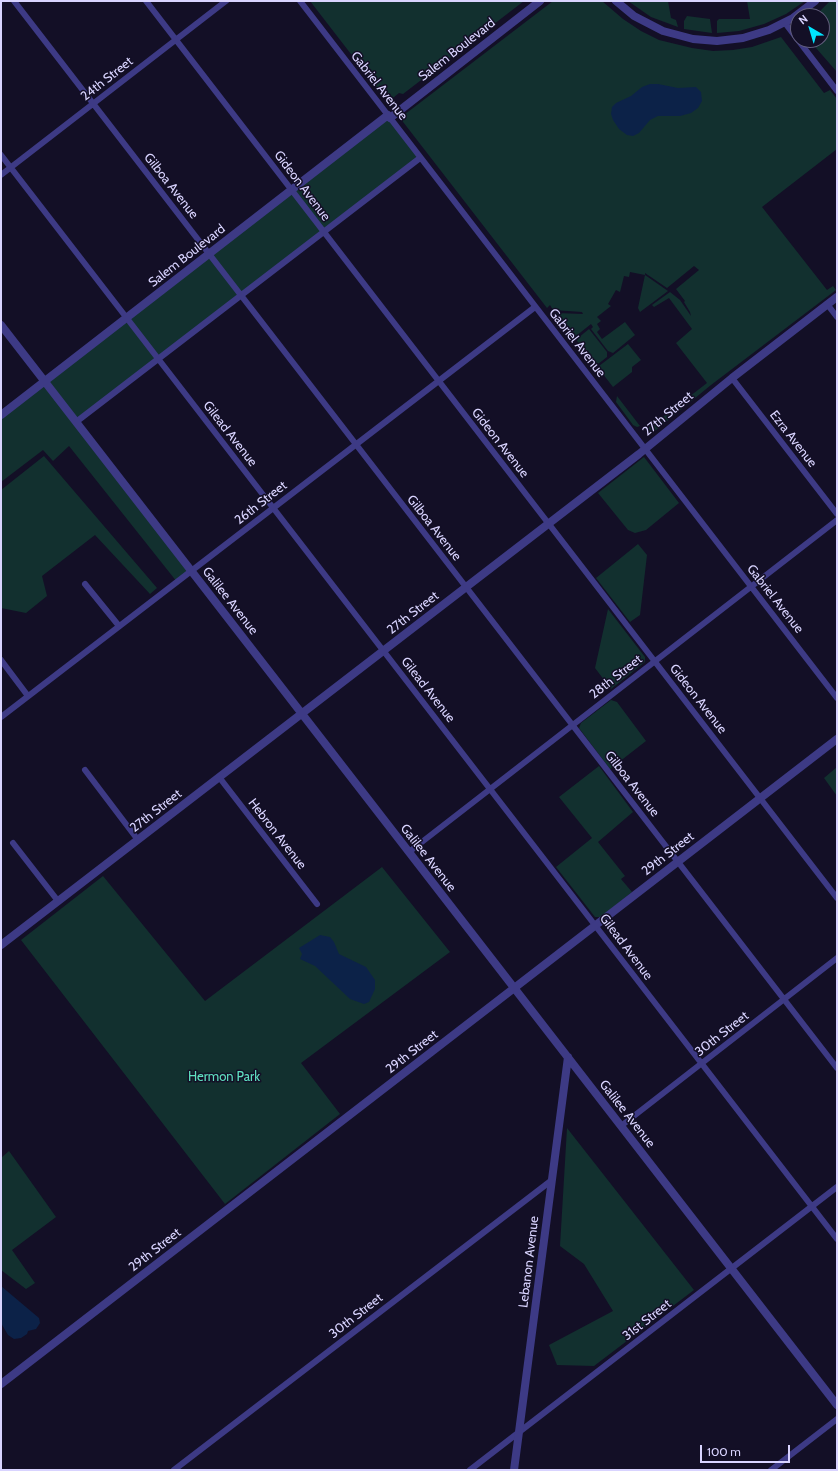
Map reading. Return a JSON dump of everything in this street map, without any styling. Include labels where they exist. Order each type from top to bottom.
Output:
[{"type":"street","name":"Gilboa Avenue","points":[[14,1],[837,1068]]},
{"type":"street","name":"Gideon Avenue","points":[[146,1],[837,898]]},
{"type":"street","name":"24th Street","points":[[1,175],[226,1]]},
{"type":"street","name":"Gabriel Avenue","points":[[300,1],[837,698]]},
{"type":"street","name":"Salem Boulevard","points":[[1,415],[291,190],[540,1]]},
{"type":"street","points":[[616,1],[648,24],[670,34],[694,39],[717,41],[743,38],[769,30],[785,23],[816,1]]},
{"type":"street","points":[[785,23],[790,30]]},
{"type":"street","points":[[804,48],[837,92]]},
{"type":"street","name":"Gilead Avenue","points":[[1,155],[837,1239]]},
{"type":"street","points":[[76,422],[420,158]]},
{"type":"street","name":"27th Street","points":[[1,945],[549,524],[645,449],[732,378],[837,297]]},
{"type":"street","points":[[827,304],[837,317]]},
{"type":"street","name":"26th Street","points":[[1,717],[535,306]]},
{"type":"street","name":"Galilee Avenue","points":[[1,325],[837,1405]]},
{"type":"street","name":"Ezra Avenue","points":[[732,378],[837,514]]},
{"type":"street","name":"28th Street","points":[[408,852],[837,520]]},
{"type":"street","points":[[85,584],[119,626]]},
{"type":"street","points":[[1,660],[28,696]]},
{"type":"street","name":"29th Street","points":[[1,1384],[837,739]]},
{"type":"street","points":[[85,770],[138,840]]},
{"type":"street","name":"Hebron Avenue","points":[[219,777],[317,904]]},
{"type":"street","points":[[13,843],[58,901]]},
{"type":"street","name":"30th Street","points":[[621,1126],[837,958]]},
{"type":"street","name":"Lebanon Avenue","points":[[514,1470],[568,1057]]},
{"type":"street","name":"30th Street","points":[[174,1470],[552,1180]]},
{"type":"street","name":"31st Street","points":[[470,1470],[837,1187]]},
{"type":"street","points":[[771,1470],[837,1419]]},
{"type":"green space","points":[[310,1],[524,1],[403,94],[399,93],[388,102]]},
{"type":"green space","points":[[553,1],[602,1],[623,19],[641,31],[659,40],[692,48],[713,51],[733,50],[752,47],[781,37],[824,93],[830,90],[837,99],[837,149],[762,207],[827,290],[833,286],[836,290],[711,385],[650,435],[646,430],[707,383],[676,343],[692,329],[669,298],[654,307],[652,305],[670,292],[680,300],[691,316],[684,302],[685,301],[676,289],[699,270],[694,266],[667,288],[645,273],[645,275],[630,272],[629,277],[624,276],[620,292],[616,290],[608,304],[611,306],[597,317],[601,321],[597,324],[600,329],[597,332],[602,339],[625,322],[635,335],[613,353],[608,351],[591,329],[593,327],[591,324],[576,336],[573,336],[556,313],[583,314],[582,312],[553,310],[550,305],[547,308],[400,118]]},
{"type":"green space","points":[[628,1],[668,1],[671,18],[676,20],[678,27],[651,17]]},
{"type":"green space","points":[[747,1],[805,1],[795,8],[790,8],[790,11],[786,14],[764,24],[739,31],[717,33],[717,21],[719,19],[750,19]]},
{"type":"green space","points":[[830,1],[837,1],[837,72],[816,48],[830,48],[830,8],[823,8]]},
{"type":"green space","points":[[687,16],[710,19],[712,33],[684,29],[684,21]]},
{"type":"green space","points":[[388,115],[420,158],[76,422],[191,571],[177,582],[69,446],[53,461],[43,450],[1,482],[1,415]]},
{"type":"green space","points":[[645,275],[668,291],[640,312],[638,308]]},
{"type":"green space","points":[[589,329],[607,352],[607,357],[598,364],[595,364],[577,341],[578,338]]},
{"type":"green space","points":[[628,344],[641,360],[632,367],[632,372],[613,387],[599,369],[599,366]]},
{"type":"green space","points":[[617,396],[640,426],[637,427],[633,425],[616,402]]},
{"type":"green space","points":[[44,456],[157,588],[150,594],[95,535],[42,576],[47,596],[26,613],[1,608],[1,490]]},
{"type":"green space","points":[[644,457],[679,503],[646,530],[635,533],[628,530],[598,493]]},
{"type":"green space","points":[[638,544],[647,555],[640,615],[630,622],[596,578]]},
{"type":"green space","points":[[608,609],[645,657],[645,662],[611,689],[595,668]]},
{"type":"green space","points":[[611,700],[617,702],[646,741],[610,769],[579,728],[581,723]]},
{"type":"green space","points":[[599,766],[633,812],[598,842],[625,876],[621,879],[632,892],[601,917],[595,917],[556,867],[592,838],[559,797]]},
{"type":"green space","points":[[837,767],[837,796],[824,778]]},
{"type":"green space","name":"Hermon Park","points":[[382,867],[450,952],[301,1063],[340,1114],[225,1204],[21,940],[103,876],[205,1001]]},
{"type":"green space","points":[[567,1128],[694,1290],[594,1366],[557,1365],[549,1345],[613,1311],[584,1264],[560,1246]]},
{"type":"green space","points":[[9,1151],[56,1217],[12,1250],[35,1283],[26,1289],[1,1270],[1,1158]]},
{"type":"water","points":[[650,84],[678,88],[696,87],[701,92],[702,101],[698,108],[691,113],[680,116],[658,116],[650,120],[639,133],[633,136],[627,135],[619,129],[613,120],[611,114],[612,107],[616,103],[631,96],[642,87]]},
{"type":"water","points":[[320,935],[330,937],[339,954],[366,967],[375,980],[375,989],[369,1002],[364,1004],[350,999],[315,966],[300,959],[302,954],[299,948]]},
{"type":"water","points":[[1,1286],[39,1318],[40,1323],[36,1329],[28,1331],[27,1334],[21,1338],[14,1339],[8,1335],[1,1323]]}]
